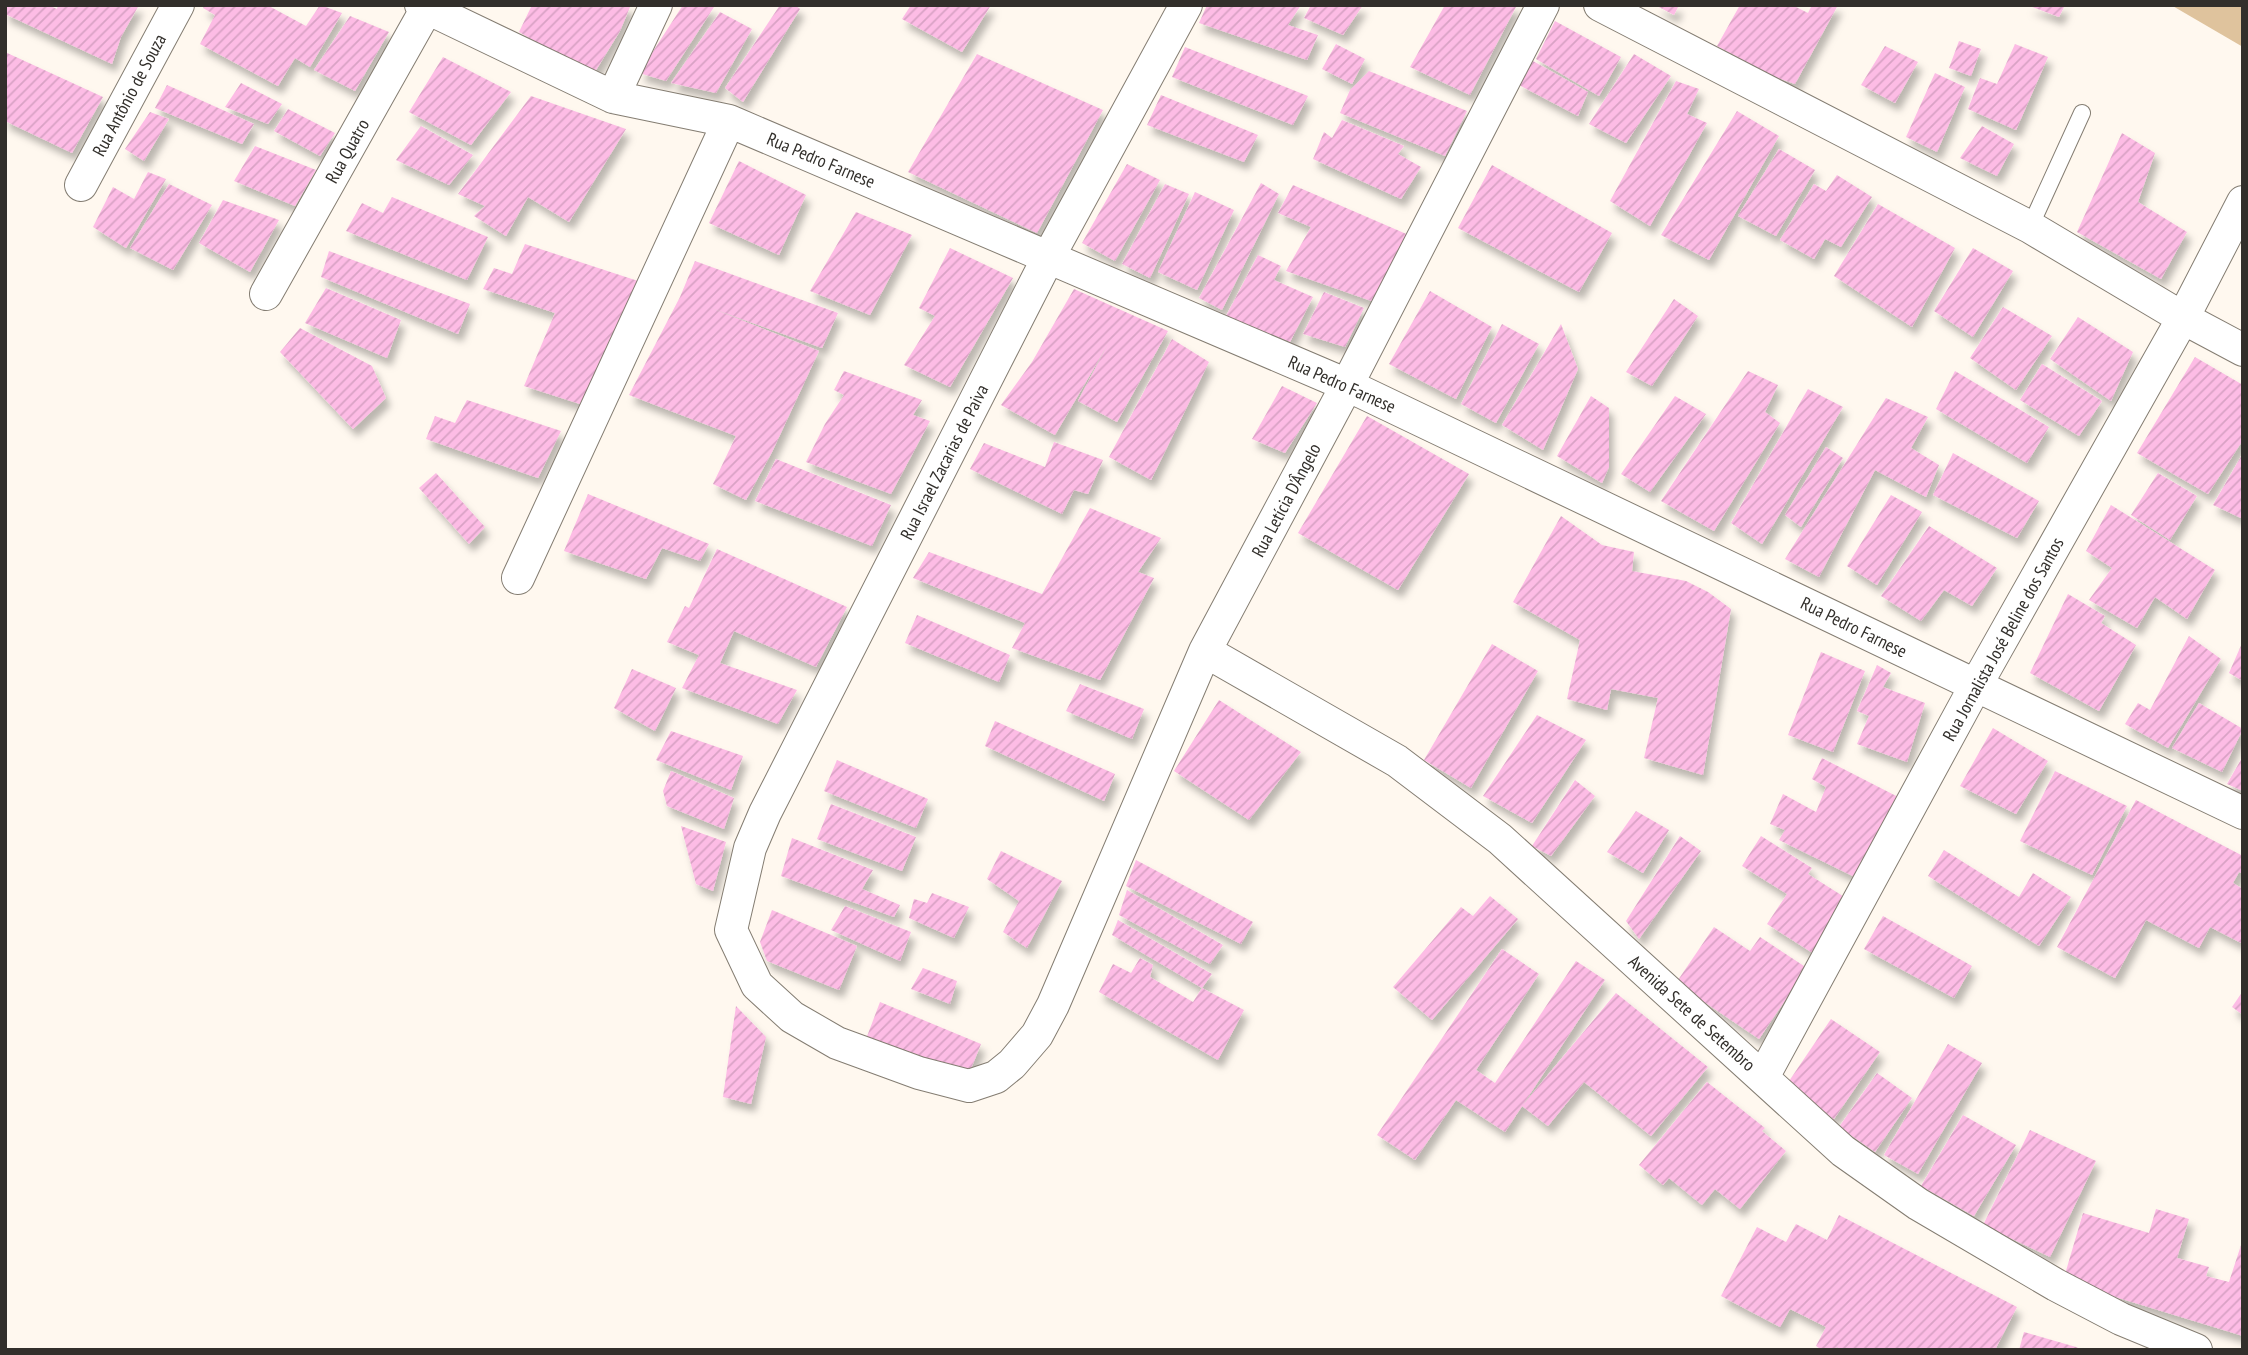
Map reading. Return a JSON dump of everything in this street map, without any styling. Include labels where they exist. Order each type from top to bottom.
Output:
[{"type":"street","name":"Rua Antônio de Souza","points":[[81,185],[178,5]]},
{"type":"street","points":[[612,97],[656,5]]},
{"type":"street","name":"Rua Israel Zacarias de Paiva","points":[[731,930],[750,848],[765,813],[1048,258],[1186,5]]},
{"type":"street","name":"Rua Letícia D'Ângelo","points":[[731,930],[757,985],[792,1017],[837,1043],[919,1073],[969,1086],[996,1077],[1012,1064],[1037,1035],[1053,1005],[1205,651],[1347,385],[1543,5]]},
{"type":"street","points":[[1600,5],[2030,227],[2183,318],[2243,350]]},
{"type":"street","name":"Rua Pedro Farnese","points":[[424,7],[612,97],[729,121],[1347,385],[2243,813]]},
{"type":"street","name":"Rua Quatro","points":[[266,294],[424,7]]},
{"type":"street","points":[[518,579],[729,121]]},
{"type":"street","name":"Rua Jornalista José Beline dos Santos","points":[[1763,1077],[1976,685],[2183,318],[2243,202]]},
{"type":"street","name":"Avenida Sete de Setembro","points":[[1205,651],[1397,761],[1500,839],[1843,1151],[1918,1204],[2056,1285],[2122,1319],[2196,1350]]},
{"type":"lane","points":[[2030,227],[2082,113]]},
{"type":"shaded area","points":[[2171,5],[2243,5],[2243,47]]},
{"type":"building","points":[[5,5],[48,5],[57,9],[58,5],[139,5],[121,37],[112,64],[5,14]]},
{"type":"building","points":[[205,5],[267,5],[306,26],[320,5],[342,13],[310,67],[295,58],[278,86],[200,44],[215,15],[203,8]]},
{"type":"building","points":[[532,5],[630,7],[620,31],[593,75],[519,32]]},
{"type":"building","points":[[683,5],[714,7],[666,81],[639,73]]},
{"type":"building","points":[[780,5],[795,5],[800,9],[743,102],[725,88]]},
{"type":"building","points":[[911,5],[991,5],[962,52],[902,19]]},
{"type":"building","points":[[1207,5],[1301,5],[1288,25],[1318,35],[1307,60],[1199,23]]},
{"type":"building","points":[[1311,5],[1363,5],[1343,35],[1304,18]]},
{"type":"building","points":[[1445,5],[1517,5],[1470,95],[1410,67]]},
{"type":"building","points":[[1655,5],[1679,5],[1674,15]]},
{"type":"building","points":[[1740,5],[1792,5],[1808,13],[1812,5],[1838,5],[1795,84],[1775,77],[1717,46]]},
{"type":"building","points":[[2027,5],[2065,5],[2059,17]]},
{"type":"building","points":[[720,12],[752,29],[716,93],[671,83]]},
{"type":"building","points":[[350,16],[389,32],[355,91],[314,70]]},
{"type":"building","points":[[1555,21],[1621,57],[1599,96],[1536,59]]},
{"type":"building","points":[[1959,41],[1981,49],[1971,76],[1949,68]]},
{"type":"building","points":[[1336,44],[1365,59],[1352,84],[1322,69]]},
{"type":"building","points":[[2015,44],[2048,57],[2016,130],[1968,109],[1980,78],[1997,84]]},
{"type":"building","points":[[1885,46],[1918,62],[1895,103],[1861,85]]},
{"type":"building","points":[[1185,47],[1308,96],[1293,125],[1172,77]]},
{"type":"building","points":[[5,52],[103,97],[72,153],[5,121]]},
{"type":"building","points":[[977,54],[1103,110],[1037,233],[908,172]]},
{"type":"building","points":[[1634,54],[1671,76],[1626,143],[1589,124]]},
{"type":"building","points":[[443,57],[511,92],[471,145],[409,112]]},
{"type":"building","points":[[1533,61],[1588,92],[1578,116],[1519,85]]},
{"type":"building","points":[[1369,71],[1467,111],[1445,156],[1340,113],[1350,90]]},
{"type":"building","points":[[1935,73],[1965,87],[1937,152],[1906,137]]},
{"type":"building","points":[[1676,81],[1699,89],[1687,114],[1707,123],[1650,226],[1610,201]]},
{"type":"building","points":[[241,83],[282,104],[268,124],[225,107]]},
{"type":"building","points":[[167,85],[254,124],[242,144],[155,108]]},
{"type":"building","points":[[1161,95],[1258,135],[1244,162],[1147,125]]},
{"type":"building","points":[[531,96],[626,129],[569,222],[528,197],[506,236],[474,216],[485,206],[458,194]]},
{"type":"building","points":[[288,109],[335,133],[320,156],[274,131]]},
{"type":"building","points":[[1737,111],[1779,136],[1709,260],[1661,235]]},
{"type":"building","points":[[150,112],[169,119],[144,161],[125,149]]},
{"type":"building","points":[[1342,120],[1404,146],[1398,154],[1421,167],[1401,199],[1313,159],[1324,132],[1332,138]]},
{"type":"building","points":[[421,126],[473,155],[449,185],[396,160]]},
{"type":"building","points":[[1982,126],[2014,144],[1997,176],[1960,158]]},
{"type":"building","points":[[2122,133],[2155,153],[2138,202],[2187,232],[2161,279],[2077,232]]},
{"type":"building","points":[[255,146],[316,170],[295,206],[234,181]]},
{"type":"building","points":[[1779,149],[1815,170],[1776,236],[1738,216]]},
{"type":"building","points":[[739,161],[806,195],[779,255],[709,223]]},
{"type":"building","points":[[1127,164],[1160,180],[1115,261],[1082,243]]},
{"type":"building","points":[[1492,165],[1612,233],[1579,292],[1458,228]]},
{"type":"building","points":[[148,172],[166,179],[126,248],[93,227],[113,187],[134,199]]},
{"type":"building","points":[[1837,175],[1872,197],[1841,247],[1825,239],[1814,259],[1780,240],[1814,184],[1826,191]]},
{"type":"building","points":[[1261,183],[1279,194],[1222,310],[1199,298]]},
{"type":"building","points":[[169,184],[212,205],[173,270],[130,248]]},
{"type":"building","points":[[1165,184],[1189,194],[1150,278],[1122,264]]},
{"type":"building","points":[[1293,185],[1411,236],[1377,303],[1286,271],[1311,227],[1278,213]]},
{"type":"building","points":[[1195,192],[1234,210],[1197,290],[1158,272]]},
{"type":"building","points":[[392,197],[488,237],[467,280],[346,231],[362,203],[383,213]]},
{"type":"building","points":[[223,200],[279,220],[250,272],[199,243]]},
{"type":"building","points":[[1878,204],[1955,248],[1912,327],[1834,276]]},
{"type":"building","points":[[856,212],[912,235],[870,315],[810,291]]},
{"type":"building","points":[[525,244],[638,281],[583,405],[524,386],[555,313],[483,289],[494,268],[512,274]]},
{"type":"building","points":[[950,248],[1013,278],[950,387],[904,365],[935,316],[919,308]]},
{"type":"building","points":[[1973,248],[2013,271],[1973,337],[1934,311]]},
{"type":"building","points":[[329,251],[470,304],[458,334],[321,277]]},
{"type":"building","points":[[1258,255],[1281,266],[1274,280],[1313,297],[1290,342],[1226,316]]},
{"type":"building","points":[[695,261],[838,313],[822,348],[711,308],[819,351],[772,452],[746,500],[713,484],[736,436],[629,395],[680,297]]},
{"type":"building","points":[[326,288],[401,320],[387,358],[305,323]]},
{"type":"building","points":[[1074,289],[1168,331],[1117,422],[1078,401],[1108,344],[1055,435],[1001,405],[1032,362]]},
{"type":"building","points":[[1430,291],[1492,327],[1456,399],[1389,364]]},
{"type":"building","points":[[1324,292],[1364,308],[1345,347],[1303,334]]},
{"type":"building","points":[[1674,299],[1698,316],[1652,386],[1626,372]]},
{"type":"building","points":[[2003,307],[2052,336],[2016,390],[1970,358]]},
{"type":"building","points":[[2078,317],[2133,352],[2111,401],[2050,359]]},
{"type":"building","points":[[1502,324],[1539,344],[1496,423],[1461,404]]},
{"type":"building","points":[[1561,324],[1578,369],[1543,450],[1502,425]]},
{"type":"building","points":[[300,328],[372,366],[386,398],[353,429],[280,352]]},
{"type":"building","points":[[1172,339],[1209,362],[1151,480],[1109,457]]},
{"type":"building","points":[[2195,357],[2243,385],[2243,440],[2208,494],[2137,453]]},
{"type":"building","points":[[2042,364],[2102,401],[2079,436],[2020,400]]},
{"type":"building","points":[[844,371],[922,400],[913,415],[930,421],[891,494],[806,462],[825,424],[844,395],[834,390]]},
{"type":"building","points":[[1748,371],[1778,385],[1765,412],[1780,423],[1714,531],[1661,501]]},
{"type":"building","points":[[1955,371],[2049,427],[2027,463],[1936,409]]},
{"type":"building","points":[[1282,386],[1317,403],[1285,453],[1252,439]]},
{"type":"building","points":[[1808,389],[1843,407],[1762,544],[1731,523]]},
{"type":"building","points":[[1591,396],[1609,408],[1609,467],[1602,483],[1557,456]]},
{"type":"building","points":[[1675,396],[1706,414],[1650,492],[1621,474]]},
{"type":"building","points":[[1886,398],[1928,417],[1911,448],[1939,465],[1926,497],[1875,470],[1819,577],[1785,559]]},
{"type":"building","points":[[467,400],[561,431],[538,478],[426,439],[435,416],[455,423]]},
{"type":"building","points":[[1367,416],[1469,474],[1398,590],[1298,533]]},
{"type":"building","points":[[1054,442],[1103,460],[1088,494],[1074,490],[1062,514],[970,469],[984,443],[1045,467]]},
{"type":"building","points":[[1826,447],[1843,458],[1801,527],[1785,515]]},
{"type":"building","points":[[1953,453],[2039,501],[2017,538],[1933,495]]},
{"type":"building","points":[[2243,453],[2243,519],[2213,505]]},
{"type":"building","points":[[776,459],[891,505],[872,546],[755,501]]},
{"type":"building","points":[[436,473],[485,527],[469,544],[419,488]]},
{"type":"building","points":[[2158,473],[2197,496],[2170,540],[2131,515]]},
{"type":"building","points":[[588,494],[709,544],[700,561],[662,548],[646,579],[564,551]]},
{"type":"building","points":[[1891,495],[1922,512],[1877,585],[1847,566]]},
{"type":"building","points":[[2111,505],[2215,570],[2187,619],[2155,597],[2137,628],[2089,600],[2112,568],[2086,551]]},
{"type":"building","points":[[1090,508],[1161,538],[1138,572],[1154,578],[1100,680],[1012,648],[1025,623],[913,578],[929,552],[1042,594]]},
{"type":"building","points":[[1561,516],[1602,545],[1634,552],[1632,571],[1686,581],[1708,592],[1731,609],[1703,775],[1644,758],[1658,698],[1611,689],[1607,710],[1567,699],[1580,640],[1513,602]]},
{"type":"building","points":[[1929,526],[1997,568],[1972,606],[1944,590],[1921,621],[1881,596]]},
{"type":"building","points":[[717,549],[847,607],[816,667],[734,631],[720,663],[797,690],[778,724],[682,688],[699,655],[667,642],[685,606],[689,608]]},
{"type":"building","points":[[2068,594],[2105,616],[2101,623],[2136,645],[2099,711],[2030,673]]},
{"type":"building","points":[[917,615],[1010,655],[999,682],[905,643]]},
{"type":"building","points":[[2189,636],[2221,659],[2168,748],[2125,724],[2138,703],[2150,710]]},
{"type":"building","points":[[2243,641],[2243,681],[2229,673]]},
{"type":"building","points":[[1492,644],[1538,671],[1471,788],[1424,760]]},
{"type":"building","points":[[1821,652],[1865,671],[1833,752],[1788,735]]},
{"type":"building","points":[[1877,665],[1891,673],[1883,687],[1925,703],[1907,762],[1857,744],[1869,716],[1857,711]]},
{"type":"building","points":[[632,669],[676,688],[655,731],[614,708]]},
{"type":"building","points":[[1080,684],[1144,709],[1132,739],[1066,711]]},
{"type":"building","points":[[1219,700],[1301,752],[1249,820],[1174,771]]},
{"type":"building","points":[[2199,703],[2243,729],[2222,772],[2172,748]]},
{"type":"building","points":[[1537,715],[1586,740],[1532,823],[1483,796]]},
{"type":"building","points":[[995,721],[1115,774],[1104,801],[985,746]]},
{"type":"building","points":[[1993,728],[2048,761],[2016,814],[1960,786]]},
{"type":"building","points":[[671,731],[743,756],[731,790],[656,760]]},
{"type":"building","points":[[2243,756],[2243,791],[2227,784]]},
{"type":"building","points":[[1822,758],[1904,800],[1867,883],[1779,840],[1785,830],[1770,824],[1783,794],[1816,812],[1826,787],[1812,779]]},
{"type":"building","points":[[837,760],[928,799],[916,828],[824,791]]},
{"type":"building","points":[[671,771],[734,798],[724,829],[667,806],[663,791]]},
{"type":"building","points":[[2055,771],[2127,806],[2092,875],[2020,841]]},
{"type":"building","points":[[1575,780],[1595,796],[1551,856],[1532,846]]},
{"type":"building","points":[[2136,800],[2243,856],[2243,874],[2239,872],[2233,883],[2243,889],[2243,944],[2210,927],[2199,948],[2146,920],[2115,978],[2057,947]]},
{"type":"building","points":[[831,804],[916,837],[902,871],[817,839]]},
{"type":"building","points":[[1636,811],[1669,830],[1643,873],[1607,852]]},
{"type":"building","points":[[681,826],[726,842],[713,891],[696,884]]},
{"type":"building","points":[[1680,836],[1701,851],[1639,939],[1626,921]]},
{"type":"building","points":[[1761,836],[1812,868],[1808,874],[1857,905],[1822,959],[1767,924],[1787,894],[1742,866]]},
{"type":"building","points":[[792,838],[873,870],[862,889],[900,905],[894,917],[781,876]]},
{"type":"building","points":[[1944,850],[2019,897],[2033,873],[2071,897],[2039,946],[1928,876]]},
{"type":"building","points":[[1001,851],[1062,881],[1027,948],[1003,932],[1019,901],[987,879]]},
{"type":"building","points":[[1136,860],[1253,922],[1241,944],[1126,886]]},
{"type":"building","points":[[1127,890],[1223,945],[1210,964],[1119,915]]},
{"type":"building","points":[[932,893],[969,907],[954,938],[909,918],[914,899],[927,903]]},
{"type":"building","points":[[1490,896],[1518,919],[1432,1020],[1393,987],[1461,907],[1473,916]]},
{"type":"building","points":[[845,906],[911,932],[900,961],[831,930]]},
{"type":"building","points":[[772,910],[857,946],[839,990],[767,961],[760,942]]},
{"type":"building","points":[[1883,916],[1972,966],[1954,998],[1864,949]]},
{"type":"building","points":[[1118,920],[1212,974],[1202,988],[1112,935]]},
{"type":"building","points":[[1714,927],[1750,951],[1760,937],[1807,968],[1759,1039],[1676,983]]},
{"type":"building","points":[[1502,949],[1539,974],[1476,1070],[1495,1083],[1576,961],[1605,980],[1505,1132],[1456,1100],[1415,1160],[1377,1135]]},
{"type":"building","points":[[1140,958],[1153,965],[1150,977],[1193,1002],[1202,988],[1244,1010],[1218,1060],[1099,992],[1113,964],[1131,973]]},
{"type":"building","points":[[923,968],[957,981],[950,1004],[911,989]]},
{"type":"building","points":[[2243,991],[2243,1015],[2232,1007]]},
{"type":"building","points":[[1616,993],[1708,1067],[1651,1136],[1584,1082],[1548,1126],[1522,1106]]},
{"type":"building","points":[[880,1002],[981,1044],[968,1076],[866,1039]]},
{"type":"building","points":[[736,1006],[766,1037],[751,1104],[723,1097]]},
{"type":"building","points":[[1831,1019],[1880,1052],[1834,1119],[1785,1087]]},
{"type":"building","points":[[1948,1044],[1982,1063],[1918,1174],[1884,1155]]},
{"type":"building","points":[[1877,1073],[1912,1098],[1875,1152],[1839,1127]]},
{"type":"building","points":[[1707,1082],[1765,1128],[1762,1131],[1786,1151],[1740,1209],[1715,1189],[1702,1205],[1669,1178],[1663,1185],[1639,1165]]},
{"type":"building","points":[[1963,1115],[2016,1145],[1974,1216],[1921,1186]]},
{"type":"building","points":[[2030,1130],[2096,1161],[2050,1257],[1983,1225]]},
{"type":"building","points":[[2156,1209],[2189,1219],[2177,1258],[2209,1267],[2206,1276],[2229,1282],[2243,1239],[2243,1336],[2063,1281],[2083,1213],[2149,1233]]},
{"type":"building","points":[[1839,1215],[2017,1307],[1995,1350],[1841,1350],[1837,1347],[1835,1350],[1822,1350],[1816,1346],[1826,1327],[1790,1309],[1780,1327],[1721,1296],[1757,1227],[1786,1242],[1796,1224],[1827,1240]]},
{"type":"building","points":[[2024,1332],[2076,1347],[2083,1350],[2019,1350]]}]
